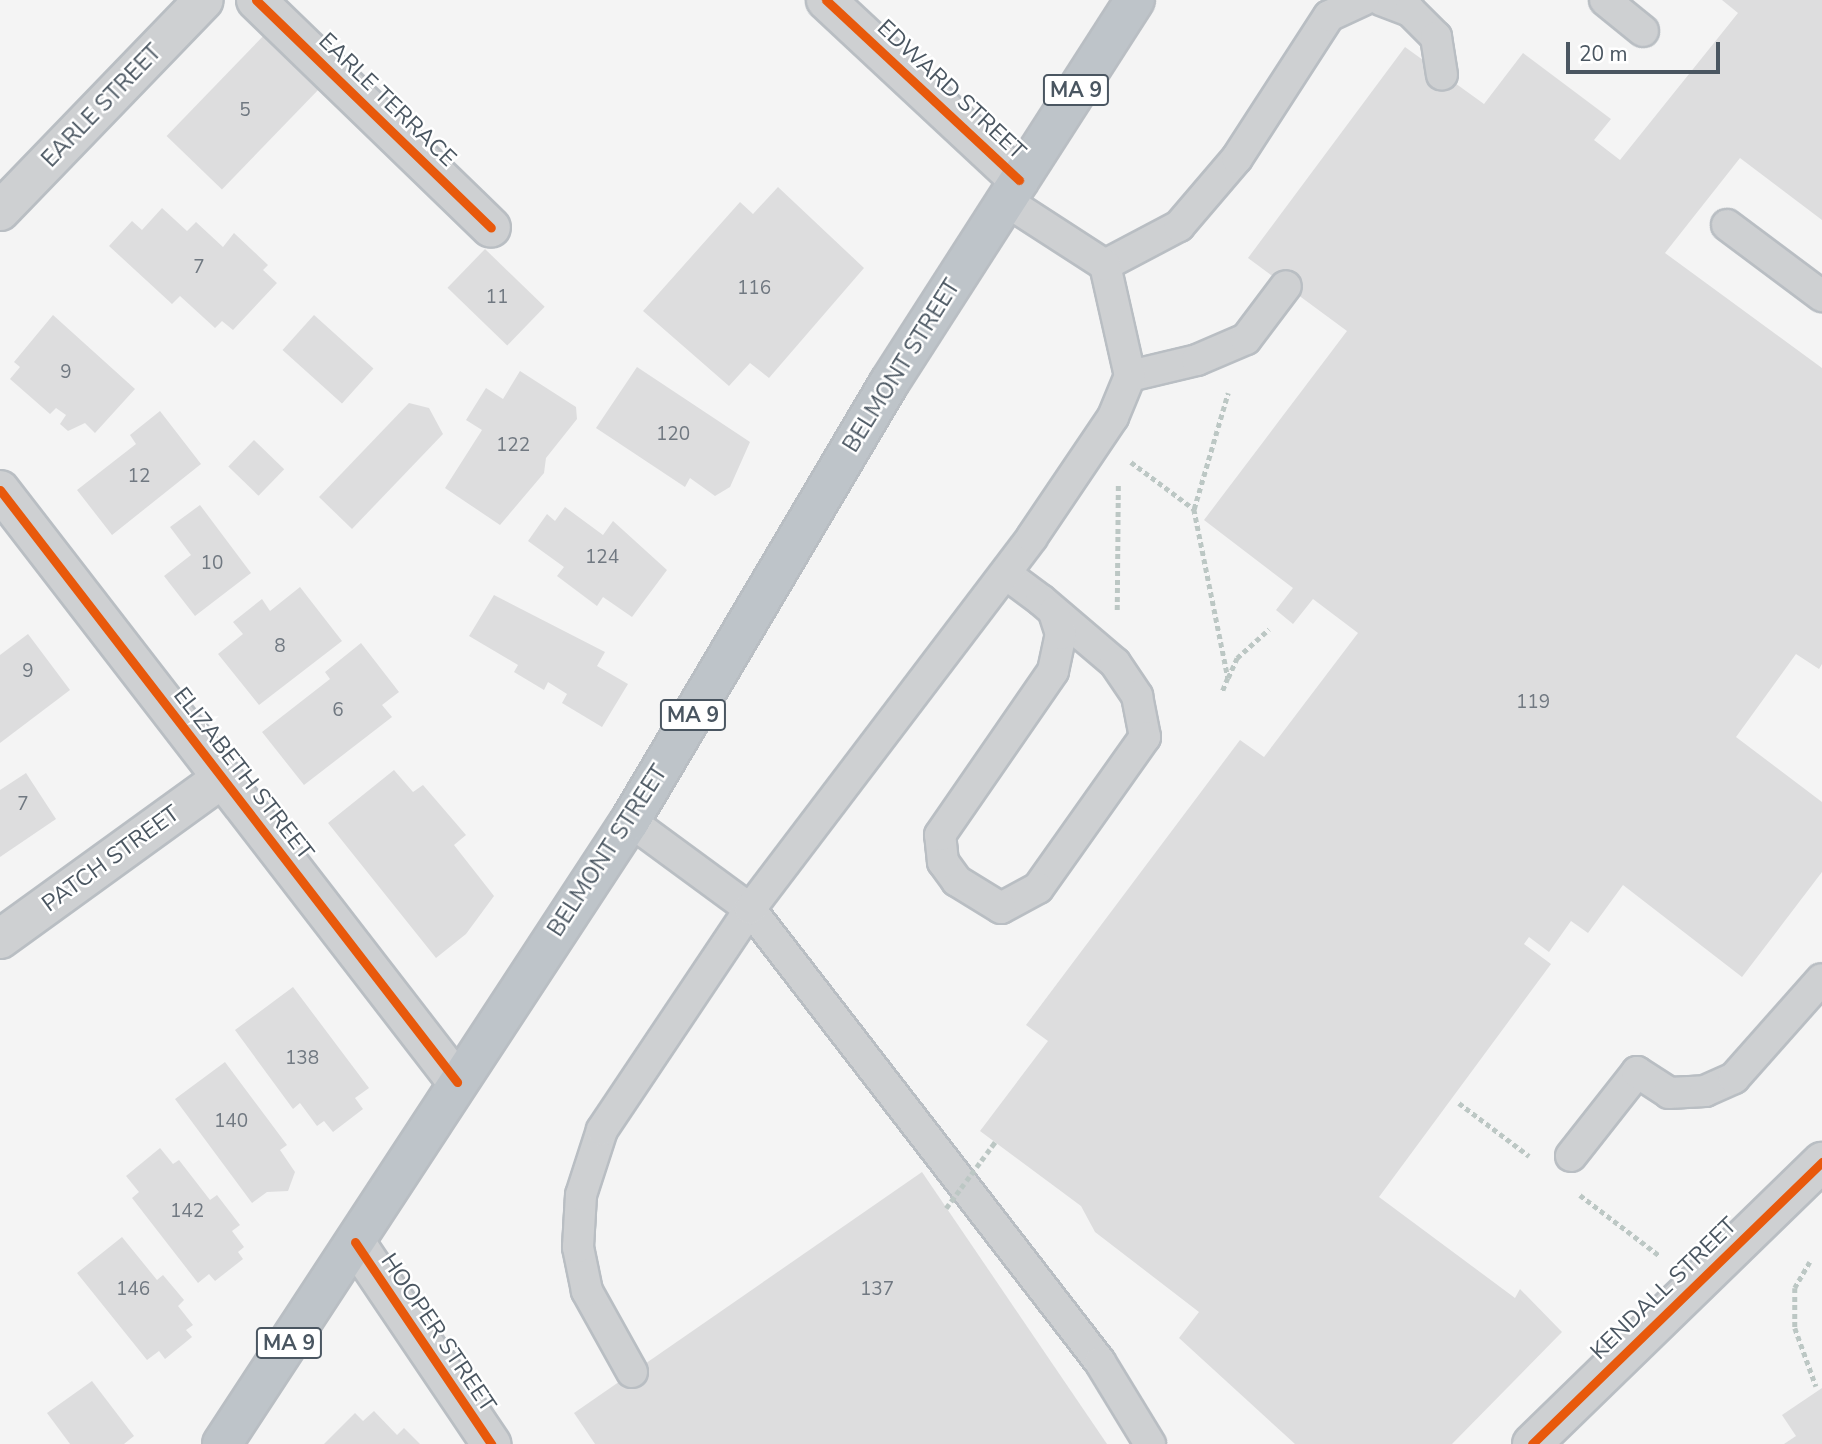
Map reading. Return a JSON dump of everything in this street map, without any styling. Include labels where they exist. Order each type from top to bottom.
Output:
[{"type":"highway","name":"BELMONT STREET","points":[[222,1444],[630,821],[889,383],[1135,0]]},
{"type":"street","name":"EARLE STREET","points":[[0,211],[204,0]]},
{"type":"street","name":"EARLE TERRACE","points":[[256,0],[491,228]]},
{"type":"street","name":"EDWARD STREET","points":[[826,0],[1012,190]]},
{"type":"street","name":"ELIZABETH STREET","points":[[0,489],[457,1082]]},
{"type":"street","name":"PATCH STREET","points":[[0,939],[222,779]]},
{"type":"street","name":"KENDALL STREET","points":[[1532,1444],[1818,1175]]},
{"type":"street","name":"HOOPER STREET","points":[[355,1242],[492,1444]]},
{"type":"lane","points":[[1105,265],[1179,226],[1237,158],[1329,16],[1363,0]]},
{"type":"lane","points":[[1381,0],[1410,11],[1436,37],[1442,75]]},
{"type":"lane","points":[[1605,0],[1643,31]]},
{"type":"lane","points":[[632,1372],[587,1291],[578,1247],[581,1195],[602,1129],[750,909],[1006,574],[1113,417],[1130,376],[1105,265],[1012,190]]},
{"type":"lane","points":[[1727,225],[1822,296]]},
{"type":"lane","points":[[1130,376],[1197,360],[1246,339],[1286,286]]},
{"type":"lane","points":[[1006,574],[1054,612],[1126,678],[1145,717],[1145,737],[1038,888],[1018,904],[1001,908],[957,881],[943,862],[940,835],[1053,671],[1061,634],[1054,612]]},
{"type":"lane","points":[[630,821],[750,909],[1100,1362],[1149,1443]]},
{"type":"lane","points":[[1571,1156],[1637,1072],[1669,1093],[1705,1091],[1734,1078],[1822,979]]},
{"type":"path","points":[[1228,678],[1194,509],[1232,378]]},
{"type":"path","points":[[1125,457],[1194,509]]},
{"type":"path","points":[[1117,469],[1117,614]]},
{"type":"path","points":[[1222,693],[1237,658],[1269,629]]},
{"type":"path","points":[[946,1208],[995,1142]]},
{"type":"path","points":[[1810,1262],[1795,1288],[1795,1328],[1816,1386]]},
{"type":"building","points":[[1722,0],[1822,0],[1822,220],[1740,158],[1665,253],[1822,368],[1822,664],[1819,669],[1796,654],[1736,737],[1822,802],[1822,872],[1742,977],[1623,885],[1588,933],[1571,921],[1549,952],[1529,937],[1524,944],[1551,964],[1379,1197],[1515,1298],[1520,1289],[1562,1332],[1452,1444],[1295,1444],[1179,1338],[1199,1312],[1095,1232],[1081,1206],[980,1131],[1048,1041],[1026,1025],[1240,740],[1264,757],[1358,633],[1313,599],[1293,624],[1276,610],[1293,588],[1204,520],[1347,331],[1248,258],[1405,47],[1484,104],[1523,53],[1611,119],[1594,140],[1620,160],[1738,13]]},
{"type":"building","points":[[268,31],[323,84],[222,190],[167,136]]},
{"type":"building","points":[[778,187],[864,268],[769,378],[750,363],[729,386],[643,311],[740,202],[753,214]]},
{"type":"building","points":[[162,208],[187,231],[196,222],[223,247],[234,233],[268,265],[263,270],[277,283],[233,330],[222,321],[215,328],[180,296],[172,304],[109,246],[132,221],[142,230]]},
{"type":"building","points":[[485,249],[545,307],[507,346],[447,288]]},
{"type":"building","points":[[53,315],[135,389],[95,433],[85,423],[68,431],[60,424],[66,415],[56,408],[50,414],[10,379],[20,367],[14,362]]},
{"type":"building","points":[[314,315],[373,369],[342,403],[283,350]]},
{"type":"building","points":[[637,367],[750,442],[730,487],[715,496],[690,478],[685,487],[596,428]]},
{"type":"building","points":[[520,371],[576,407],[577,419],[546,458],[544,473],[500,525],[445,488],[482,430],[466,420],[486,388],[503,399]]},
{"type":"building","points":[[409,403],[429,408],[443,434],[352,529],[319,497]]},
{"type":"building","points":[[160,411],[201,464],[112,535],[77,490],[136,444],[130,435]]},
{"type":"building","points":[[254,440],[284,469],[259,496],[228,467]]},
{"type":"building","points":[[200,505],[251,573],[195,616],[164,576],[191,555],[170,527]]},
{"type":"building","points":[[565,507],[603,535],[613,521],[667,570],[632,617],[603,597],[597,606],[557,576],[564,567],[528,541],[547,514],[555,521]]},
{"type":"building","points":[[300,587],[342,641],[259,705],[218,654],[243,634],[233,622],[262,599],[270,611]]},
{"type":"building","points":[[494,595],[605,652],[597,666],[628,684],[602,727],[562,703],[567,694],[548,682],[544,690],[514,672],[518,665],[469,636]]},
{"type":"building","points":[[28,634],[70,690],[0,743],[0,655]]},
{"type":"building","points":[[361,643],[399,692],[382,705],[392,717],[304,785],[262,732],[330,679],[325,672]]},
{"type":"building","points":[[394,770],[413,792],[423,785],[466,835],[454,845],[494,896],[466,934],[436,958],[328,823]]},
{"type":"building","points":[[26,773],[56,819],[0,857],[0,790]]},
{"type":"building","points":[[293,987],[369,1088],[355,1098],[363,1109],[333,1132],[324,1121],[317,1126],[300,1103],[293,1109],[235,1030]]},
{"type":"building","points":[[225,1062],[287,1145],[280,1150],[295,1172],[288,1191],[267,1192],[252,1203],[175,1099]]},
{"type":"building","points":[[160,1148],[173,1164],[179,1160],[210,1200],[217,1195],[240,1225],[232,1231],[244,1247],[238,1252],[243,1259],[215,1281],[209,1274],[198,1283],[132,1198],[139,1192],[126,1176]]},
{"type":"building","points":[[922,1172],[1107,1444],[595,1444],[574,1413]]},
{"type":"building","points":[[122,1237],[157,1280],[163,1275],[184,1300],[178,1306],[193,1325],[186,1330],[192,1337],[165,1359],[159,1351],[147,1360],[77,1273]]},
{"type":"building","points":[[92,1381],[134,1436],[124,1444],[70,1444],[47,1413]]},
{"type":"building","points":[[1822,1388],[1822,1444],[1784,1444],[1796,1436],[1782,1415]]},
{"type":"building","points":[[374,1411],[397,1435],[404,1428],[420,1444],[324,1444],[355,1413],[363,1421]]},
{"type":"cycle path","points":[[256,0],[491,228]]},
{"type":"cycle path","points":[[826,0],[1019,180]]},
{"type":"cycle path","points":[[0,490],[457,1082]]},
{"type":"cycle path","points":[[1532,1444],[1822,1162]]},
{"type":"cycle path","points":[[355,1242],[491,1444]]}]
